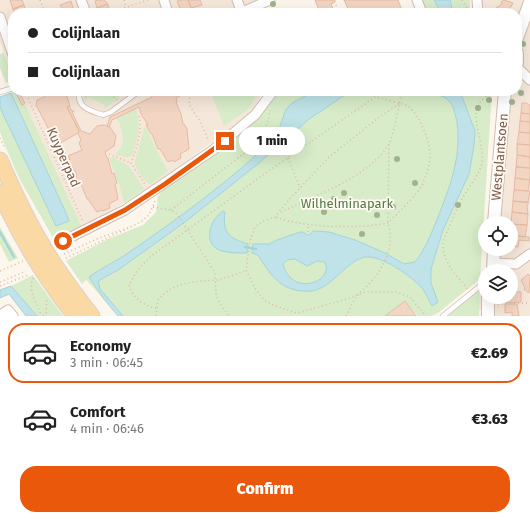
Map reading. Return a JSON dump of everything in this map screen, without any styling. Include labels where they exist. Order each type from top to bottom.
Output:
[{"type":"main road","points":[[3,156],[30,224],[44,249],[68,285],[92,316]]},
{"type":"main road","points":[[0,192],[16,227],[32,254],[57,293],[75,316]]},
{"type":"street","points":[[252,8],[270,0]]},
{"type":"street","points":[[522,24],[530,2]]},
{"type":"street","points":[[0,17],[8,40]]},
{"type":"street","points":[[522,73],[530,80]]},
{"type":"street","points":[[63,241],[125,210],[213,150],[255,115],[269,96]]},
{"type":"street","name":"Westplantsoen","points":[[495,216],[505,96]]},
{"type":"street","points":[[516,264],[530,254]]},
{"type":"street","points":[[0,315],[8,310],[13,316]]},
{"type":"lane","points":[[78,99],[88,110],[102,115],[111,112],[132,96]]},
{"type":"lane","points":[[443,316],[478,287]]},
{"type":"path","points":[[124,0],[126,7]]},
{"type":"path","points":[[123,8],[148,0]]},
{"type":"path","points":[[462,0],[469,8]]},
{"type":"path","name":"Kuyperpad","points":[[27,96],[87,229]]},
{"type":"path","points":[[78,99],[86,96]]},
{"type":"path","points":[[113,96],[121,104]]},
{"type":"path","points":[[190,96],[188,102],[199,120],[213,150]]},
{"type":"path","points":[[399,104],[378,118],[328,158],[275,217],[263,221],[255,227],[250,241],[246,270],[256,290],[264,300],[275,306],[297,313],[347,299],[358,294],[369,285],[384,263],[389,253],[391,232],[388,223],[389,144],[399,104],[401,96]]},
{"type":"path","points":[[469,294],[465,285],[455,274],[442,249],[443,242],[468,190],[480,172],[482,154],[478,132],[477,107],[480,101],[490,96]]},
{"type":"path","points":[[156,308],[144,304],[136,298],[129,285],[132,278],[150,257],[288,158],[375,97],[408,106],[420,121],[430,157],[422,185],[388,223],[339,227],[286,221],[275,217]]},
{"type":"path","points":[[171,210],[247,151],[258,140],[266,129],[270,109]]},
{"type":"path","points":[[131,163],[138,146],[141,126],[139,116]]},
{"type":"path","points":[[0,138],[3,156]]},
{"type":"path","points":[[280,212],[364,170],[389,144]]},
{"type":"path","points":[[109,154],[131,163],[151,193]]},
{"type":"path","points":[[288,158],[300,188]]},
{"type":"path","points":[[66,258],[135,226],[149,214],[153,207],[171,210],[177,214],[214,271],[217,297],[229,316]]},
{"type":"path","points":[[308,224],[308,232]]},
{"type":"path","points":[[64,254],[121,230],[135,226]]},
{"type":"path","points":[[62,256],[65,262]]},
{"type":"path","points":[[0,271],[25,260]]},
{"type":"path","points":[[156,316],[158,300],[163,294],[179,285],[200,280],[216,280],[246,270]]},
{"type":"path","points":[[0,282],[26,271]]},
{"type":"path","points":[[0,286],[28,275]]},
{"type":"path","points":[[34,276],[31,289],[33,298],[42,316],[46,313],[48,295]]},
{"type":"path","points":[[346,316],[358,294],[370,292],[396,292],[403,294],[410,297],[426,316]]},
{"type":"path","points":[[488,306],[530,303]]},
{"type":"shaded area","points":[[0,0],[261,0],[248,8],[8,8],[8,64],[0,42]]},
{"type":"shaded area","points":[[480,0],[530,0],[530,316],[488,316],[488,310],[479,310],[479,304],[518,304],[518,264],[490,264],[491,256],[518,256],[518,216],[493,216],[502,96],[522,96],[522,8],[480,8]]},
{"type":"shaded area","points":[[21,96],[260,96],[252,113],[146,191],[82,227]]},
{"type":"green space","points":[[420,0],[434,0],[438,8],[424,8]]},
{"type":"green space","points":[[450,0],[470,0],[470,8],[452,8]]},
{"type":"green space","points":[[4,53],[8,64],[8,82],[6,83],[0,68],[0,54]]},
{"type":"green space","points":[[12,96],[21,96],[82,227],[55,241],[20,180],[0,132],[0,107],[56,226],[69,221]]},
{"type":"green space","points":[[85,96],[119,96],[120,98],[103,110],[105,105],[88,97],[85,102],[83,98]]},
{"type":"green space","points":[[212,96],[256,96],[250,108],[224,126]]},
{"type":"green space","name":"Wilhelminapark","points":[[275,96],[492,96],[484,216],[478,216],[478,256],[481,256],[481,264],[478,264],[478,281],[438,313],[431,316],[417,316],[405,301],[385,316],[120,316],[86,280],[82,284],[66,261],[108,239],[143,225],[156,212],[158,196],[164,189]]},
{"type":"green space","points":[[136,109],[138,133],[132,156],[126,157],[115,155],[122,146],[123,142],[122,133],[117,118]]},
{"type":"green space","points":[[145,126],[168,171],[150,185],[142,178],[134,164]]},
{"type":"green space","points":[[113,157],[129,166],[144,189],[124,203],[121,190],[109,158]]},
{"type":"green space","points":[[0,227],[18,258],[9,262],[0,244]]},
{"type":"green space","points":[[33,275],[63,316],[37,316],[11,286]]},
{"type":"green space","points":[[478,292],[479,316],[448,316],[448,314]]},
{"type":"water","points":[[434,0],[450,0],[452,8],[438,8]]},
{"type":"water","points":[[8,94],[8,96],[12,96],[69,221],[56,226],[3,114],[0,107],[0,97]]},
{"type":"water","points":[[304,96],[344,96],[309,119],[259,163],[185,222],[118,270],[98,281],[100,289],[123,316],[118,316],[103,298],[89,277],[153,236],[232,176],[269,142],[278,131],[285,111],[298,99]]},
{"type":"water","points":[[440,96],[462,96],[475,131],[469,174],[443,230],[431,269],[431,283],[438,302],[432,306],[423,289],[402,271],[372,257],[361,258],[351,264],[326,285],[315,290],[295,290],[282,284],[276,279],[266,268],[258,255],[252,253],[253,244],[269,244],[300,232],[310,235],[313,231],[329,232],[355,240],[385,253],[404,264],[415,262],[422,253],[436,222],[450,185],[456,161],[458,148],[457,122],[452,104]],"holes":[[[295,259],[307,266],[317,261],[325,262],[326,269],[323,276],[318,281],[310,283],[294,281],[287,274],[283,264],[287,260]]]},
{"type":"water","points":[[223,211],[225,212],[224,219],[228,234],[248,244],[247,253],[231,253],[222,251],[216,248],[212,243],[210,238],[211,226],[218,215]]},
{"type":"water","points":[[11,286],[37,316],[26,316],[9,294],[0,298],[0,290]]},
{"type":"building","points":[[10,0],[22,0],[24,5],[13,8]]},
{"type":"building","points":[[104,0],[108,4],[97,8],[95,1]]},
{"type":"building","points":[[188,0],[191,8],[180,8],[177,1]]},
{"type":"building","points":[[188,0],[200,0],[202,5],[191,8]]},
{"type":"building","points":[[315,0],[335,0],[335,2],[331,4],[333,8],[318,8]]},
{"type":"building","points":[[344,0],[398,0],[401,8],[348,8]]},
{"type":"building","points":[[504,0],[513,3],[510,8],[496,8],[502,4],[501,2]]},
{"type":"building","points":[[71,1],[73,8],[62,8],[60,5]]},
{"type":"building","points":[[108,4],[108,8],[97,8]]},
{"type":"building","points":[[24,5],[25,8],[16,8]]},
{"type":"building","points":[[18,96],[21,96],[25,103],[22,105]]},
{"type":"building","points":[[67,96],[70,106],[67,107],[79,131],[57,145],[36,105],[37,100],[45,97]]},
{"type":"building","points":[[180,96],[176,98],[176,102],[183,124],[187,129],[189,149],[180,154],[181,158],[174,162],[173,160],[168,162],[160,149],[158,149],[139,107],[112,120],[109,127],[107,126],[110,117],[152,97]]},
{"type":"building","points":[[522,103],[530,105],[530,114],[521,113]]},
{"type":"building","points":[[69,106],[72,111],[74,111],[72,112],[81,131],[90,134],[97,126],[104,125],[110,127],[116,136],[114,146],[105,152],[112,174],[114,173],[117,183],[115,184],[118,199],[109,204],[110,208],[103,211],[97,212],[87,199],[81,184],[75,175],[77,175],[68,160],[70,160],[68,156],[82,150],[79,143],[81,140],[78,133],[79,131],[67,107]]},
{"type":"building","points":[[521,113],[530,114],[530,122],[520,121]]},
{"type":"building","points":[[520,121],[530,122],[530,133],[519,132]]},
{"type":"building","points":[[519,132],[530,133],[530,145],[517,144]]},
{"type":"building","points":[[517,144],[530,145],[530,157],[517,155]]},
{"type":"building","points":[[517,155],[530,157],[530,168],[516,167]]},
{"type":"building","points":[[516,167],[530,168],[530,180],[515,178]]},
{"type":"building","points":[[515,178],[530,180],[528,191],[514,190]]},
{"type":"building","points":[[514,190],[530,191],[528,202],[513,201]]},
{"type":"building","points":[[513,201],[529,203],[527,205],[528,214],[512,212]]},
{"type":"building","points":[[512,212],[528,214],[527,225],[518,224],[518,216],[512,216]]},
{"type":"building","points":[[518,224],[527,225],[525,237],[518,236]]},
{"type":"building","points":[[518,236],[529,237],[529,241],[519,240],[518,247]]},
{"type":"building","points":[[528,274],[530,276],[529,293],[524,289],[525,288],[521,280]]},
{"type":"building","points":[[518,292],[521,292],[521,302],[518,302]]},
{"type":"building","points":[[405,301],[416,316],[385,316]]},
{"type":"building","points":[[505,304],[517,304],[519,316],[512,316],[512,312],[505,313]]},
{"type":"waterway","points":[[0,232],[14,257]]},
{"type":"waterway","points":[[245,247],[256,249]]},
{"type":"route","points":[[63,241],[125,210],[165,184],[225,141]]}]
